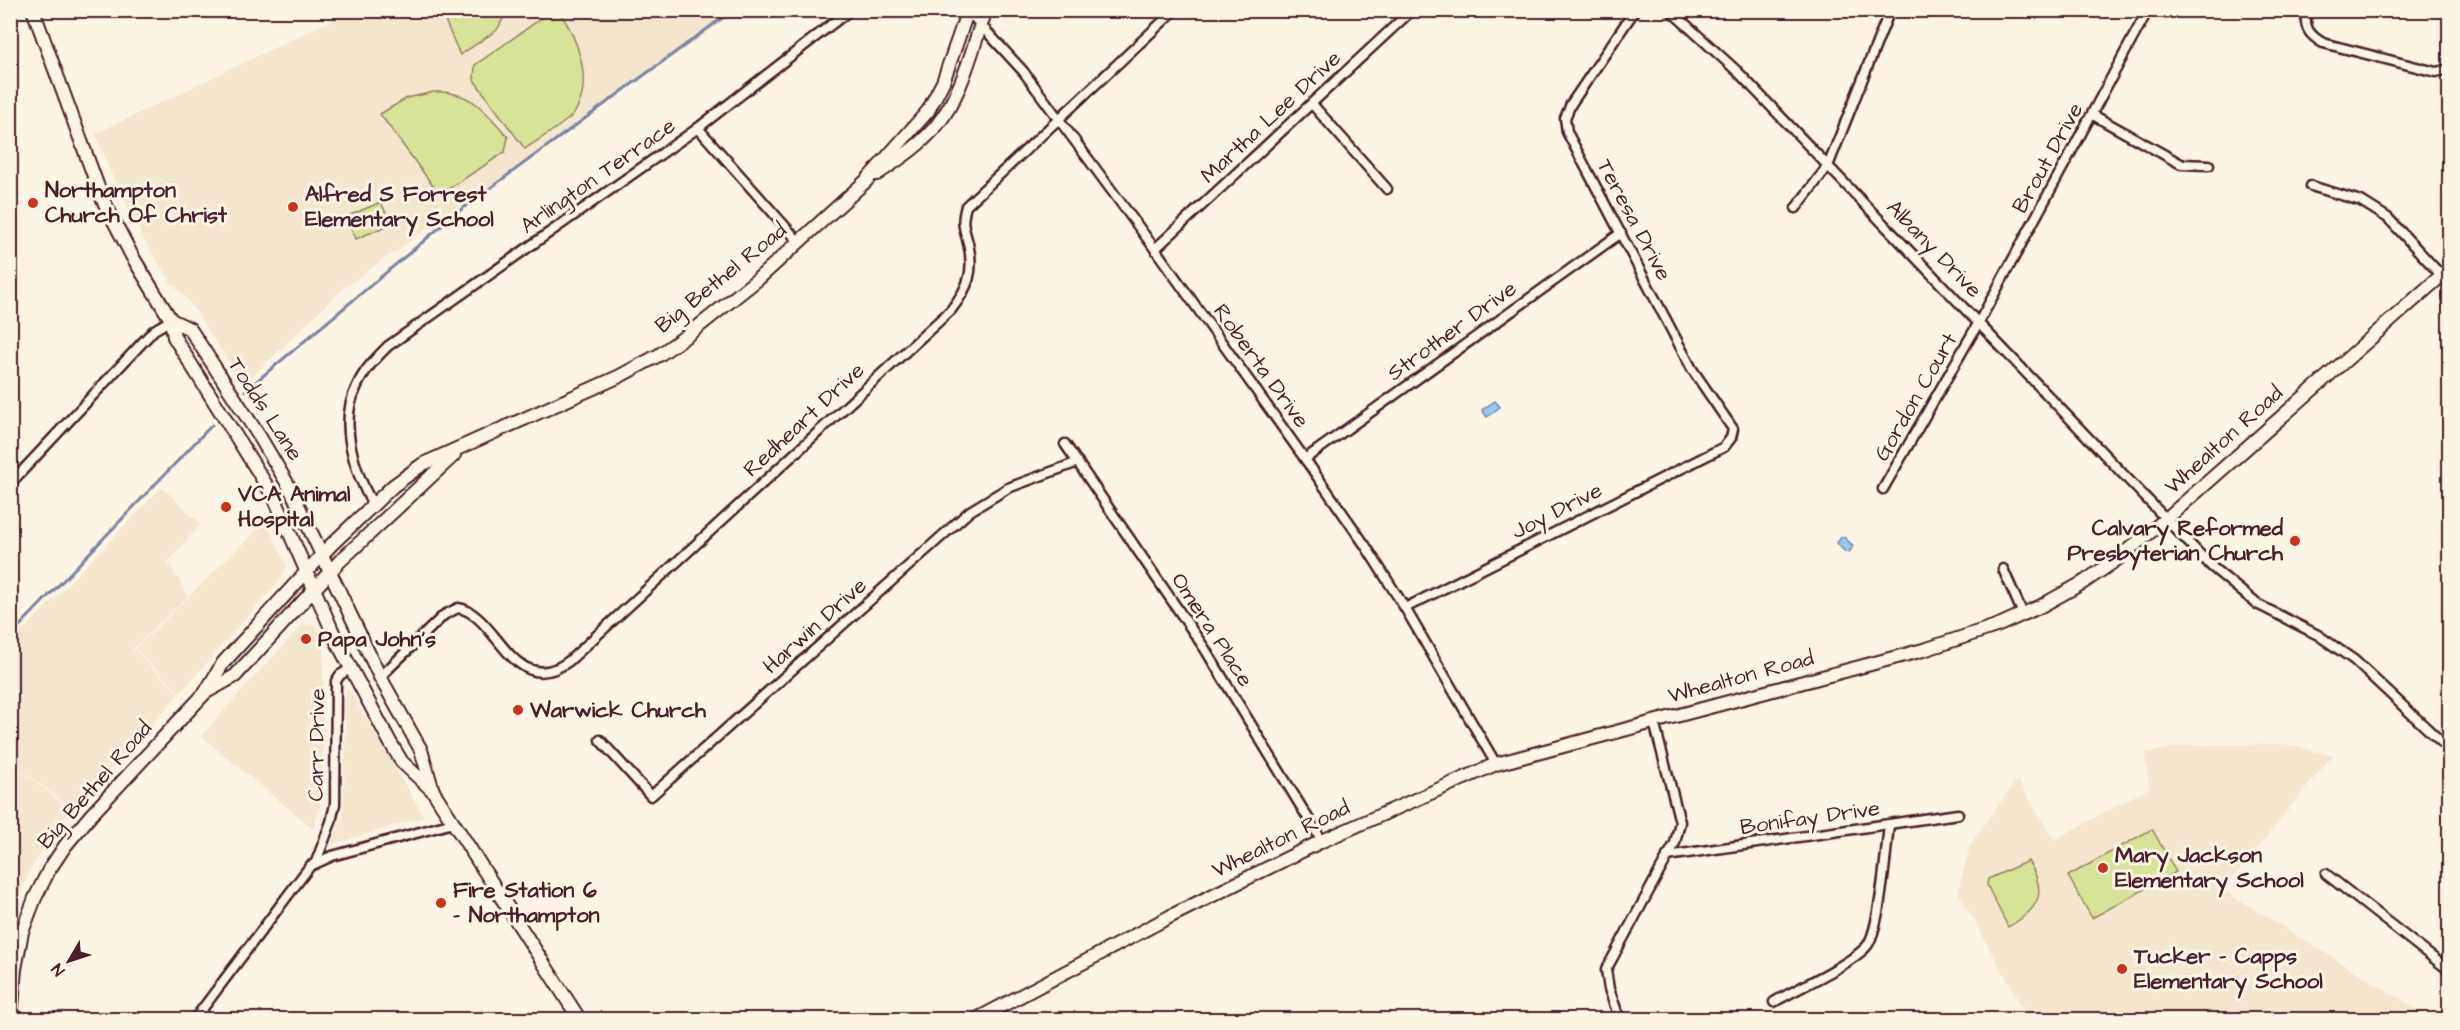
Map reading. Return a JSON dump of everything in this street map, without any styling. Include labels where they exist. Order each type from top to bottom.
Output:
[{"type":"main road","name":"Todds Lane","points":[[33,10],[102,198],[132,256],[171,320],[174,338],[275,499],[350,669],[402,762],[433,791],[580,1020]]},
{"type":"main road","name":"Big Bethel Road","points":[[866,181],[908,154],[941,120],[955,96],[986,10]]},
{"type":"main road","name":"Big Bethel Road","points":[[11,1020],[15,969],[22,932],[35,898],[55,861],[91,815],[205,693],[223,663],[322,555],[393,486],[423,464],[459,450],[618,377],[659,355],[715,315],[866,181],[933,103],[943,82],[968,11]]},
{"type":"main road","name":"Whealton Road","points":[[975,1020],[1171,916],[1322,842],[1496,764],[1927,649],[1999,625],[2023,614],[2084,582],[2116,560],[2166,519],[2445,272]]},
{"type":"main road","name":"Todds Lane","points":[[171,320],[189,329],[261,439],[296,500],[380,677],[421,750],[433,791]]},
{"type":"main road","name":"Big Bethel Road","points":[[205,693],[235,676],[329,572],[459,450]]},
{"type":"street","name":"Arlington Terrace","points":[[373,505],[356,468],[350,447],[349,426],[356,387],[370,364],[388,346],[698,128],[850,10]]},
{"type":"street","name":"Redheart Drive","points":[[380,677],[444,615],[458,608],[471,614],[523,667],[540,671],[552,670],[568,661],[951,310],[966,291],[971,266],[968,242],[963,231],[966,206],[1175,10]]},
{"type":"street","name":"Martha Lee Drive","points":[[1155,249],[1412,10]]},
{"type":"street","name":"Teresa Drive","points":[[1635,10],[1571,104],[1565,118],[1568,132],[1692,369],[1733,429],[1731,438],[1724,447]]},
{"type":"street","name":"Albany Drive","points":[[1670,10],[1738,72],[2232,586],[2257,604],[2318,635],[2354,660],[2450,750]]},
{"type":"street","points":[[1796,208],[1828,166],[1890,10]]},
{"type":"street","name":"Brout Drive","points":[[1979,322],[2148,10]]},
{"type":"street","points":[[2307,10],[2305,19],[2307,30],[2323,43],[2436,72],[2450,69]]},
{"type":"street","name":"Roberta Drive","points":[[968,11],[1023,71],[1155,249],[1305,459],[1365,545],[1405,608],[1496,764]]},
{"type":"street","points":[[1312,104],[1387,189]]},
{"type":"street","points":[[2093,115],[2181,164],[2209,165]]},
{"type":"street","points":[[698,128],[799,242]]},
{"type":"street","points":[[2311,186],[2361,201],[2388,218],[2445,272]]},
{"type":"street","name":"Strother Drive","points":[[1305,459],[1621,233]]},
{"type":"street","points":[[10,484],[154,330],[171,320]]},
{"type":"street","name":"Gordon Court","points":[[1883,489],[1979,322]]},
{"type":"street","name":"Omera Place","points":[[1065,444],[1205,649],[1322,842]]},
{"type":"street","name":"Joy Drive","points":[[1405,608],[1724,447]]},
{"type":"street","name":"Harwin Drive","points":[[600,740],[651,796],[970,511],[1008,488],[1078,462]]},
{"type":"street","points":[[2003,569],[2023,614]]},
{"type":"street","name":"Carr Drive","points":[[315,862],[334,813],[336,681],[340,675],[350,669]]},
{"type":"street","points":[[1620,1020],[1609,989],[1606,970],[1675,843],[1680,822],[1654,722]]},
{"type":"street","name":"Bonifay Drive","points":[[1667,856],[1958,814]]},
{"type":"street","points":[[194,1020],[306,870],[315,862],[453,823]]},
{"type":"street","points":[[1773,1002],[1848,960],[1867,946],[1875,928],[1889,825]]},
{"type":"street","points":[[2326,874],[2450,971]]},
{"type":"street","points":[[2054,1020],[2057,1018],[2062,1020]]},
{"type":"shaded area","name":"Alfred S Forrest Elementary School","points":[[351,11],[738,11],[343,288],[244,385],[188,300],[171,283],[143,238],[112,176],[95,134]]},
{"type":"shaded area","points":[[162,487],[201,524],[168,562],[188,596],[133,649],[179,694],[73,810],[20,769],[11,778],[11,643]]},
{"type":"shaded area","points":[[266,521],[287,567],[280,580],[180,693],[135,649]]},
{"type":"shaded area","points":[[311,624],[316,627],[323,641],[323,798],[313,829],[201,736],[302,625]]},
{"type":"shaded area","points":[[349,689],[424,817],[330,845],[343,816],[346,690]]},
{"type":"shaded area","name":"Mary Jackson Elementary School","points":[[2285,744],[2333,755],[2223,890],[2433,1019],[2029,1019],[1958,892],[1970,845],[2017,779],[2054,840],[2149,788],[2145,753],[2189,745]]},
{"type":"shaded area","points":[[20,770],[72,811],[52,835],[31,868],[11,914],[11,780]]},
{"type":"green space","points":[[441,11],[507,11],[497,30],[460,55]]},
{"type":"green space","points":[[552,11],[559,11],[577,46],[583,73],[581,100],[572,116],[525,149],[474,80],[475,65]]},
{"type":"green space","points":[[434,92],[447,92],[468,99],[484,111],[508,137],[505,152],[444,192],[436,190],[380,114],[407,98]]},
{"type":"green space","points":[[381,202],[391,224],[356,239],[346,217]]},
{"type":"green space","points":[[2152,829],[2176,872],[2092,918],[2068,876]]},
{"type":"green space","points":[[2028,861],[2038,882],[2038,899],[2027,913],[2008,927],[1987,885],[1988,879]]},
{"type":"water","points":[[1495,401],[1500,407],[1487,417],[1482,410]]},
{"type":"water","points":[[1841,537],[1853,546],[1849,553],[1837,543]]},
{"type":"waterway","points":[[245,391],[463,208],[733,10]]},
{"type":"waterway","points":[[10,636],[212,425]]},
{"type":"place","name":"Northampton Church Of Christ","points":[[33,203]]},
{"type":"place","name":"Alfred S Forrest Elementary School","points":[[293,207]]},
{"type":"place","name":"VCA Animal Hospital","points":[[226,507]]},
{"type":"place","name":"Calvary Reformed Presbyterian Church","points":[[2295,541]]},
{"type":"place","name":"Papa John's","points":[[306,639]]},
{"type":"place","name":"Warwick Church","points":[[518,710]]},
{"type":"place","name":"Mary Jackson Elementary School","points":[[2103,868]]},
{"type":"place","name":"Fire Station 6 - Northampton","points":[[441,903]]},
{"type":"place","name":"Tucker - Capps Elementary School","points":[[2122,969]]}]
